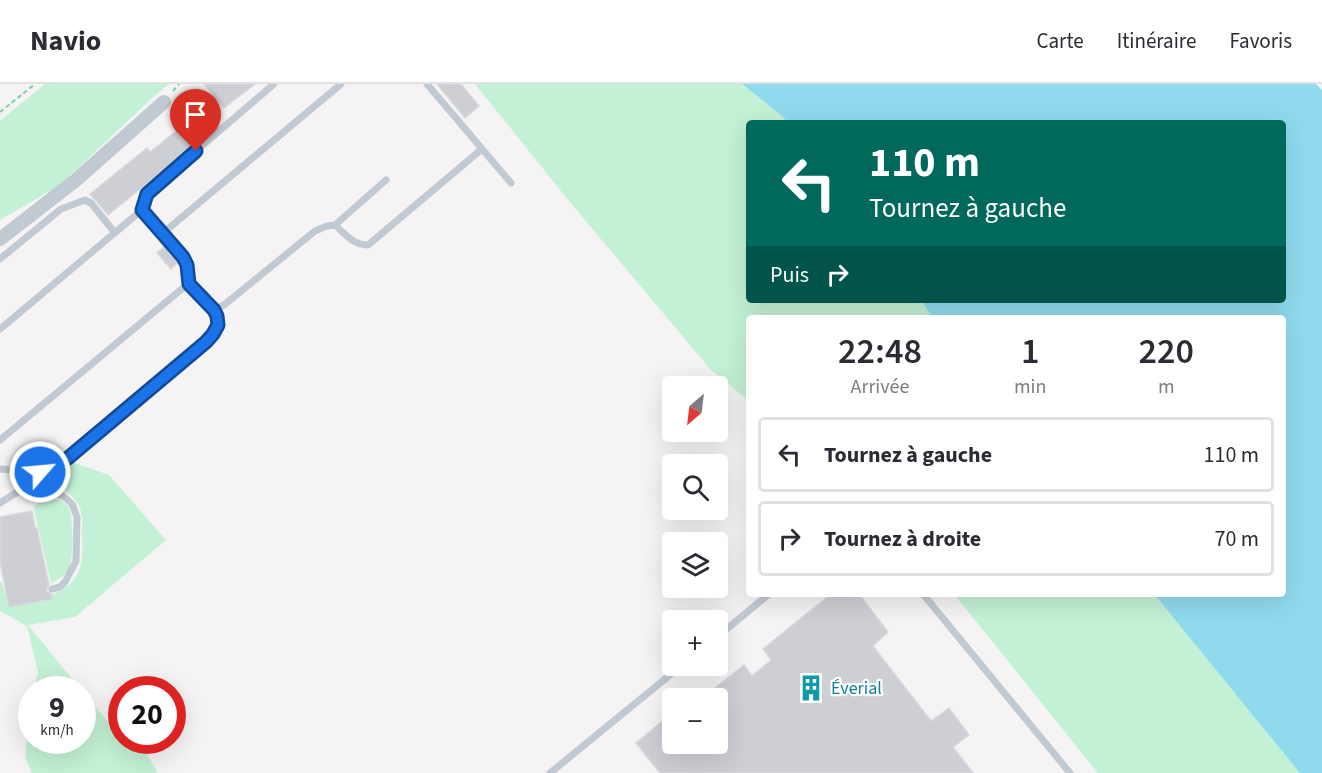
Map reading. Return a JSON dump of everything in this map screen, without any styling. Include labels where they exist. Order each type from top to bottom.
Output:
[{"type":"street","points":[[0,239],[76,180],[164,102]]},
{"type":"lane","points":[[0,329],[142,210],[147,194],[274,84]]},
{"type":"lane","points":[[163,233],[341,84]]},
{"type":"lane","points":[[428,84],[511,183]]},
{"type":"lane","points":[[335,225],[359,245],[368,245],[482,149]]},
{"type":"lane","points":[[214,310],[224,305],[315,231],[335,225],[386,180]]},
{"type":"lane","points":[[0,259],[61,209],[85,200],[91,203],[115,233]]},
{"type":"lane","points":[[0,469],[40,472],[68,458],[206,342],[218,325],[214,310],[189,284],[187,265],[183,257],[142,210]]},
{"type":"lane","points":[[0,440],[189,284]]},
{"type":"lane","points":[[38,487],[40,472]]},
{"type":"lane","points":[[0,503],[22,489],[38,487],[63,496],[72,504],[77,517],[76,561],[65,582],[60,587],[52,589]]},
{"type":"lane","points":[[728,628],[766,597]]},
{"type":"lane","points":[[925,597],[1070,773]]},
{"type":"lane","points":[[550,773],[669,676]]},
{"type":"path","points":[[0,112],[35,84]]},
{"type":"green space","points":[[45,84],[169,84],[60,185],[0,220],[0,121]]},
{"type":"green space","points":[[475,84],[742,84],[785,120],[746,120],[746,303],[923,303],[931,315],[746,315],[746,398],[728,384],[728,376],[718,376],[569,201]]},
{"type":"green space","points":[[72,462],[109,475],[166,540],[75,617],[28,625],[70,676],[37,676],[27,626],[0,611],[0,582],[2,582],[9,607],[51,599],[51,595],[69,584],[79,571],[82,554],[81,512],[73,498],[53,478]]},
{"type":"green space","points":[[46,498],[58,500],[68,507],[72,529],[69,567],[65,574],[51,583],[34,510],[40,501]]},
{"type":"green space","points":[[956,597],[1156,597],[1300,773],[1098,773]]},
{"type":"green space","points":[[96,707],[108,722],[108,754],[146,754],[158,773],[32,773],[25,754],[96,754]]},
{"type":"water","points":[[742,84],[1316,84],[1322,90],[1322,773],[1300,773],[1156,597],[1286,597],[1286,315],[931,315],[923,303],[1286,303],[1286,120],[785,120]]},
{"type":"building","points":[[204,84],[255,84],[224,108]]},
{"type":"building","points":[[437,84],[461,84],[479,106],[465,118]]},
{"type":"building","points":[[189,121],[203,138],[108,215],[90,194],[147,148],[150,152]]},
{"type":"building","points":[[165,246],[179,262],[171,269],[157,253]]},
{"type":"building","points":[[32,511],[49,585],[46,590],[51,594],[52,599],[9,607],[0,562],[0,517]]},
{"type":"building","name":"Éverial","points":[[827,597],[861,597],[888,632],[873,646],[931,721],[949,708],[969,735],[953,747],[973,773],[660,773],[636,743],[662,721],[662,754],[728,754],[728,688],[715,688],[744,665],[752,676],[771,660],[763,649]]},
{"type":"place","name":"Éverial","points":[[811,688]]},
{"type":"route","points":[[40,472],[68,458],[206,342],[218,325],[214,310],[189,284],[187,265],[183,257],[142,210],[147,194],[196,151]]}]
